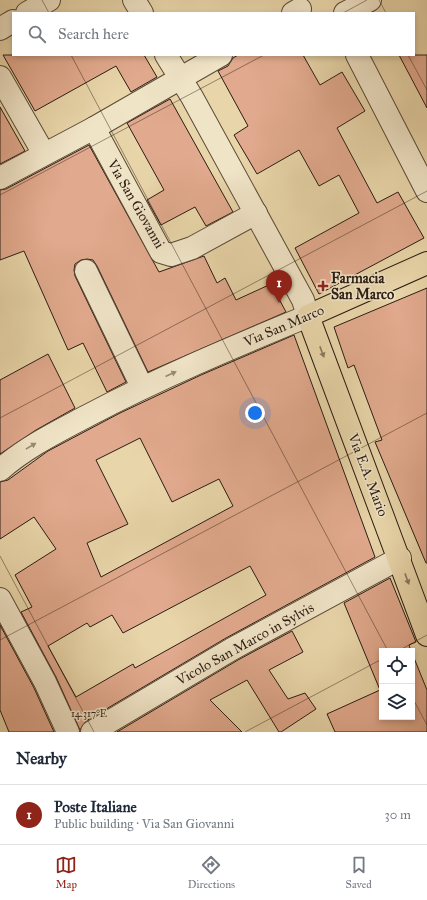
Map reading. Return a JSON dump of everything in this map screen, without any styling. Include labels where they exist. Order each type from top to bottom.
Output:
[{"type":"main road","name":"Via San Marco","points":[[308,316],[427,263]]},
{"type":"main road","name":"Via E.A. Mario","points":[[308,316],[400,558],[427,635]]},
{"type":"street","points":[[29,12],[49,0]]},
{"type":"street","points":[[134,0],[141,12]]},
{"type":"street","points":[[347,12],[370,0]]},
{"type":"street","points":[[0,29],[12,22]]},
{"type":"street","points":[[167,56],[256,213],[303,300],[308,316]]},
{"type":"street","points":[[0,178],[94,128],[219,56]]},
{"type":"street","points":[[358,56],[427,190]]},
{"type":"street","points":[[0,77],[7,105],[44,154]]},
{"type":"street","name":"Via San Giovanni","points":[[94,128],[161,252],[171,254],[192,248],[256,213]]},
{"type":"street","points":[[86,271],[142,387]]},
{"type":"street","name":"Via San Marco","points":[[0,470],[22,452],[40,441],[142,387],[308,316]]},
{"type":"street","name":"Vicolo San Marco in Sylvis","points":[[92,732],[232,649],[400,558]]},
{"type":"street","points":[[0,599],[45,682],[68,732]]},
{"type":"building","points":[[3,55],[145,56],[157,77],[131,92],[116,66],[35,111]]},
{"type":"building","points":[[427,55],[427,108],[400,56]]},
{"type":"building","points":[[236,56],[304,56],[320,85],[342,72],[365,111],[337,128],[377,203],[398,192],[424,238],[319,294],[295,248],[359,213],[339,175],[319,186],[299,150],[257,174],[234,135],[248,126],[218,71],[228,66],[233,58]]},
{"type":"building","points":[[170,99],[233,212],[206,226],[195,207],[161,225],[147,200],[164,190],[127,123]]},
{"type":"building","points":[[0,107],[25,151],[0,164]]},
{"type":"building","points":[[89,145],[159,272],[204,256],[217,283],[225,278],[236,300],[271,284],[286,312],[148,372],[97,266],[93,260],[81,260],[75,264],[75,276],[126,382],[107,392],[83,343],[68,350],[24,251],[0,260],[0,190],[6,189]]},
{"type":"building","points":[[427,288],[426,563],[375,442],[382,440],[354,365],[348,368],[334,327]]},
{"type":"building","points":[[294,335],[375,557],[226,638],[86,721],[80,730],[56,677],[21,612],[32,607],[15,575],[56,549],[34,517],[0,539],[0,482],[8,480],[48,451],[120,413],[201,375]],"holes":[[[140,438],[172,502],[219,479],[233,506],[101,577],[87,543],[128,524],[96,460]],[[250,566],[266,595],[135,668],[133,664],[76,697],[48,646],[87,623],[90,627],[112,615],[123,633]]]},
{"type":"building","points":[[48,354],[75,408],[36,430],[0,454],[0,380]]},
{"type":"building","points":[[390,578],[416,642],[409,645],[410,648],[379,648],[379,688],[344,603]]},
{"type":"building","points":[[0,625],[34,688],[54,732],[9,732],[0,710]]},
{"type":"building","points":[[292,631],[303,652],[269,670],[288,699],[305,693],[316,709],[281,732],[279,732],[247,680],[210,700],[242,732],[117,732],[238,660]]},
{"type":"building","points":[[415,660],[427,690],[427,732],[335,732],[327,714],[379,690],[379,720],[415,720]]},
{"type":"place","name":"Farmacia San Marco","points":[[323,286]]},
{"type":"place","name":"Poste Italiane","points":[[279,303]]}]
